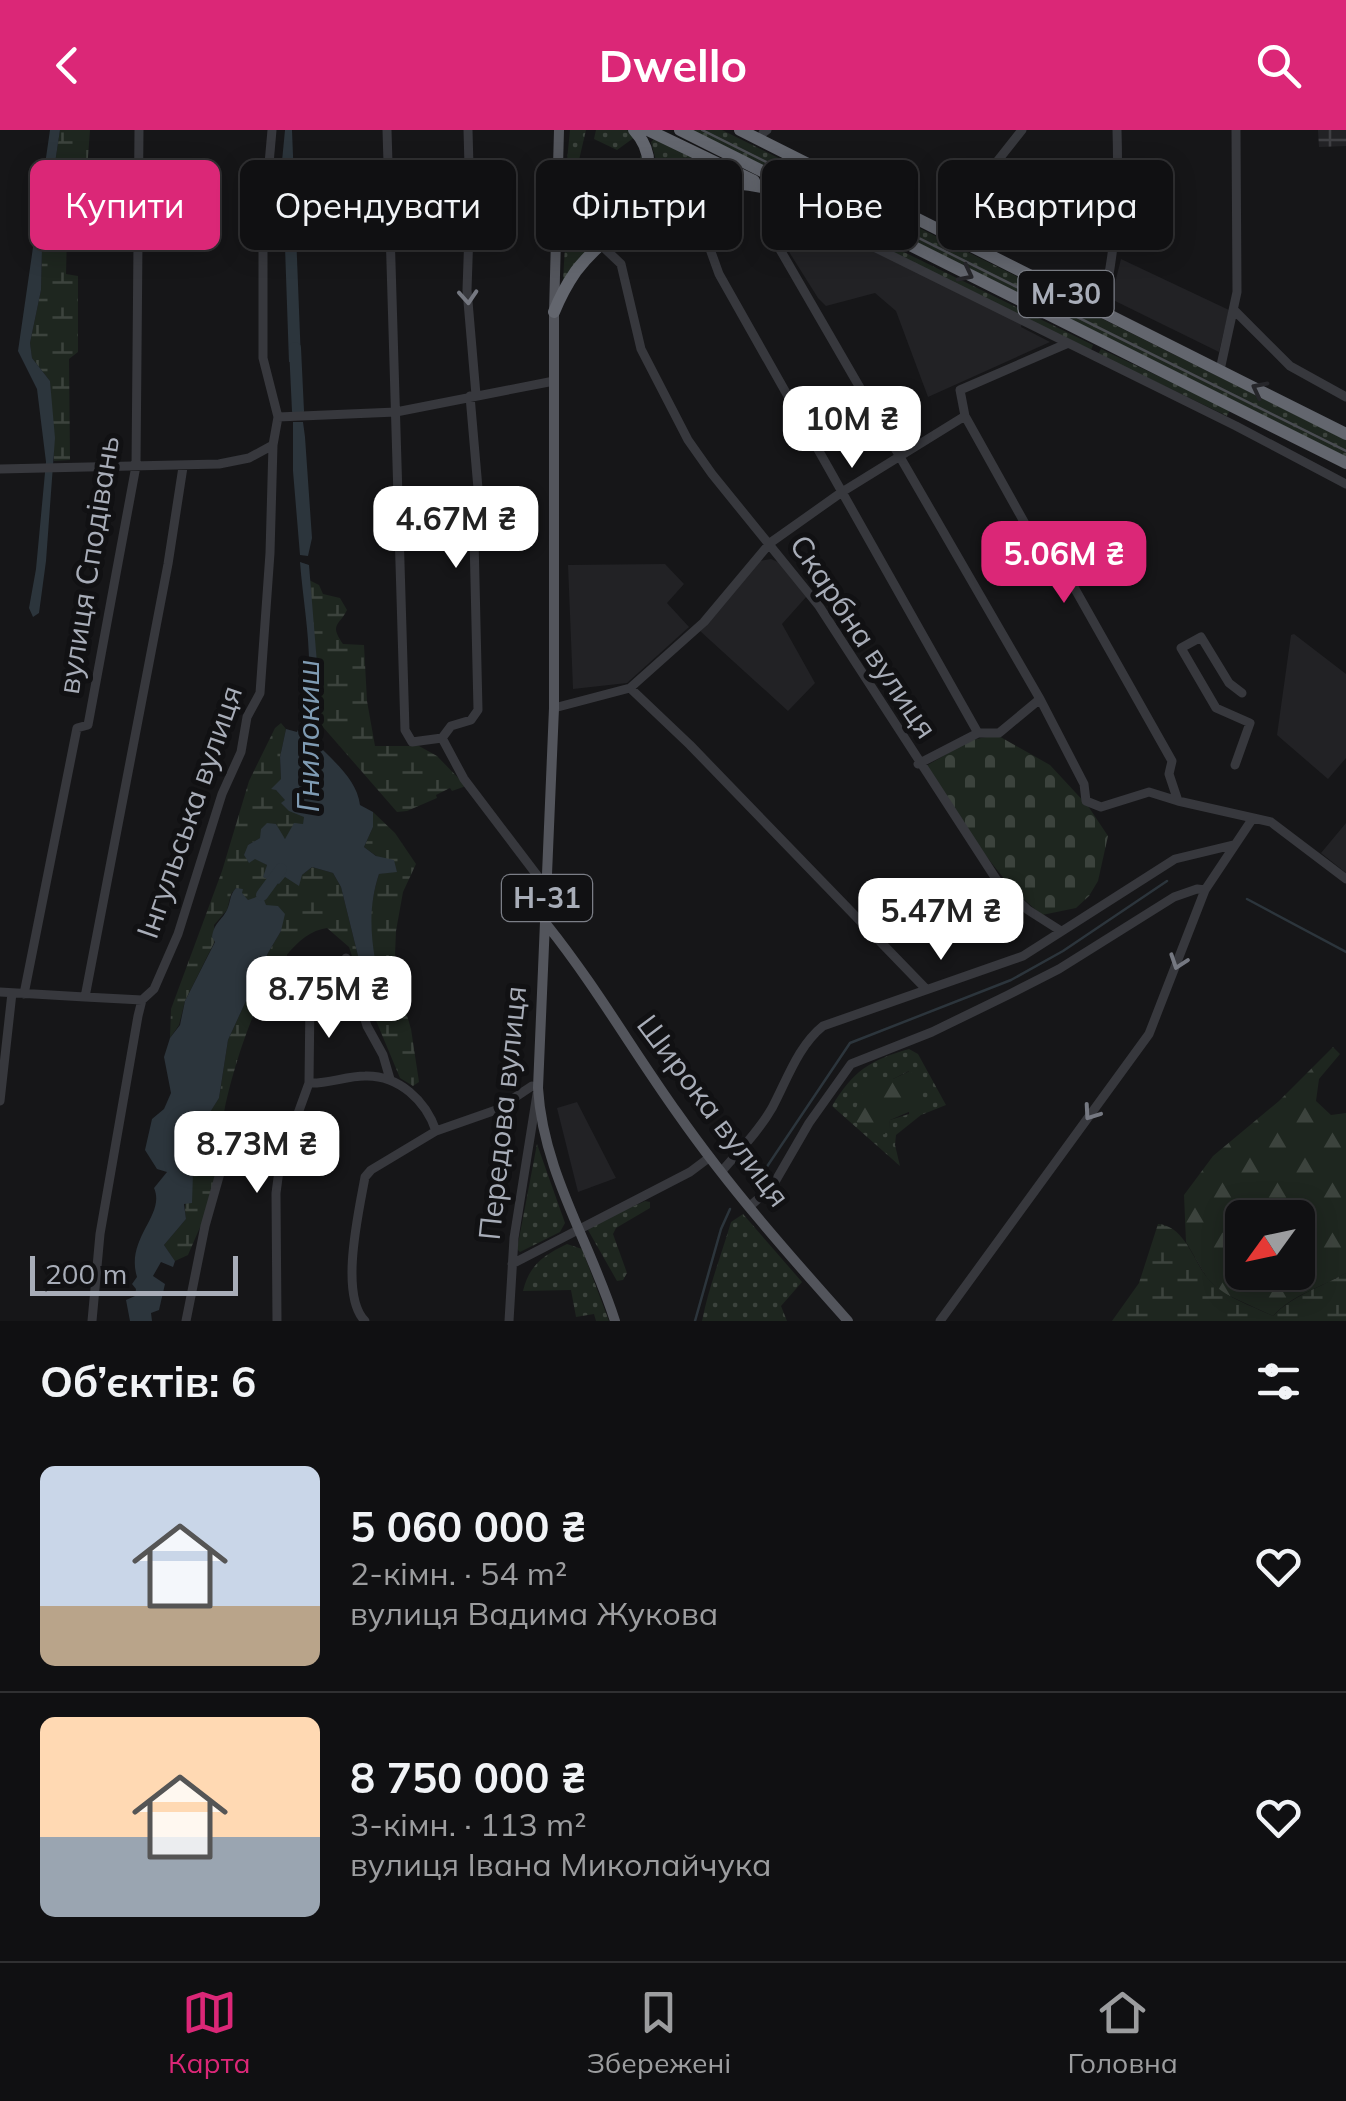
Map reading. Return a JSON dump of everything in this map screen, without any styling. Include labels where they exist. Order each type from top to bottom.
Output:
[{"type":"highway","points":[[634,130],[649,153],[649,160]]},
{"type":"highway","points":[[648,130],[709,160]]},
{"type":"highway","name":"М-30","points":[[680,130],[762,172]]},
{"type":"highway","name":"М-30","points":[[742,131],[938,229]]},
{"type":"highway","points":[[764,131],[787,154]]},
{"type":"highway","points":[[698,139],[722,160]]},
{"type":"highway","points":[[554,312],[574,274],[596,250]]},
{"type":"highway","name":"М-30","points":[[918,250],[1346,463]]},
{"type":"highway","name":"М-30","points":[[980,250],[1346,434]]},
{"type":"main road","name":"Передова вулиця","points":[[557,160],[559,130]]},
{"type":"main road","name":"Передова вулиця","points":[[538,1088],[554,708],[555,250]]},
{"type":"main road","name":"Широка вулиця","points":[[547,924],[592,982],[628,1043],[722,1172],[848,1321]]},
{"type":"main road","name":"Н-31","points":[[538,1088],[539,1113],[551,1160],[615,1321]]},
{"type":"street","name":"вулиця Сподівань","points":[[24,994],[76,728],[88,726],[99,675],[136,466],[140,130]]},
{"type":"street","name":"Інгульська вулиця","points":[[92,1321],[100,1234],[142,1000],[154,989],[178,934],[222,794],[241,752],[247,717],[260,693],[270,553],[272,445],[278,417],[264,358],[263,231],[272,130]]},
{"type":"street","points":[[387,130],[405,734],[412,742],[442,738],[451,726],[471,720],[478,710],[474,538],[479,500],[468,290],[468,130]]},
{"type":"street","points":[[998,160],[1022,130]]},
{"type":"street","points":[[1102,312],[1119,205],[1117,130]]},
{"type":"street","points":[[1220,370],[1237,292],[1236,130]]},
{"type":"street","name":"Скарбна вулиця","points":[[606,250],[626,275],[641,349],[681,428],[712,474],[836,632],[998,882],[1028,910],[1061,932]]},
{"type":"street","points":[[710,250],[720,274],[978,733]]},
{"type":"street","points":[[781,250],[1040,699],[1084,784],[1086,801],[1100,807],[1149,792],[1271,822],[1346,878]]},
{"type":"street","points":[[879,250],[1346,484]]},
{"type":"street","points":[[1234,310],[1290,366],[1346,396]]},
{"type":"street","points":[[1066,344],[960,390],[965,416],[1033,538],[1053,550],[1172,761],[1169,774],[1178,801]]},
{"type":"street","points":[[278,417],[396,412],[554,381]]},
{"type":"street","points":[[1236,426],[1244,411]]},
{"type":"street","points":[[554,708],[630,688],[704,622],[770,544],[842,492],[965,416]]},
{"type":"street","points":[[0,469],[183,467],[249,458],[272,445]]},
{"type":"street","points":[[85,997],[183,467]]},
{"type":"street","points":[[1235,766],[1250,723],[1216,708],[1180,648],[1201,637],[1229,684],[1242,693]]},
{"type":"street","points":[[630,688],[926,989]]},
{"type":"street","points":[[918,764],[978,733],[999,733],[1040,699]]},
{"type":"street","points":[[442,738],[464,779],[547,888]]},
{"type":"street","points":[[940,1321],[1149,1034],[1205,890],[1252,818]]},
{"type":"street","points":[[722,1172],[771,1111],[814,1033],[834,1020],[1023,956],[1175,859],[1233,845]]},
{"type":"street","points":[[750,1206],[772,1187],[809,1123],[851,1064],[1008,996],[1174,897],[1205,890]]},
{"type":"street","points":[[346,958],[390,1079]]},
{"type":"street","points":[[0,992],[142,1000]]},
{"type":"street","points":[[0,1101],[12,993]]},
{"type":"street","points":[[277,1321],[276,1194],[280,1164],[309,1083],[310,998]]},
{"type":"street","points":[[309,1083],[367,1075],[390,1079],[429,1109],[436,1131]]},
{"type":"street","points":[[364,1321],[352,1294],[351,1267],[366,1178],[371,1170],[436,1131],[496,1110],[532,1086],[538,1088]]},
{"type":"street","name":"Передова вулиця","points":[[509,1321],[512,1264],[538,1088]]},
{"type":"street","points":[[512,1264],[690,1172],[710,1156]]},
{"type":"street","points":[[186,1321],[224,1159]]},
{"type":"shaded area","points":[[1318,130],[1346,130],[1346,146],[1319,147]]},
{"type":"shaded area","points":[[788,250],[875,250],[1022,323],[1021,327],[1050,342],[928,397],[896,311],[875,293],[826,306]]},
{"type":"shaded area","points":[[1121,259],[1229,310],[1219,352],[1111,299]]},
{"type":"shaded area","points":[[771,559],[785,565],[807,596],[782,624],[815,683],[788,711],[700,631],[759,561]]},
{"type":"shaded area","points":[[665,564],[684,584],[667,603],[689,627],[627,683],[573,689],[568,565]]},
{"type":"shaded area","points":[[1294,634],[1346,674],[1346,758],[1328,779],[1277,735]]},
{"type":"shaded area","points":[[1346,823],[1346,873],[1321,853]]},
{"type":"shaded area","points":[[577,1102],[616,1178],[578,1192],[557,1108]]},
{"type":"green space","points":[[60,130],[90,130],[88,160],[55,160]]},
{"type":"green space","points":[[570,130],[586,130],[579,160],[567,160]]},
{"type":"green space","points":[[596,130],[627,130],[635,137],[617,150],[594,139]]},
{"type":"green space","points":[[689,130],[722,130],[782,160],[762,160],[762,166]]},
{"type":"green space","points":[[654,139],[697,160],[656,160],[651,142]]},
{"type":"green space","points":[[918,227],[938,237],[938,250],[964,250],[1346,440],[1346,457],[918,244]]},
{"type":"green space","points":[[42,250],[67,250],[66,274],[78,276],[78,352],[69,359],[70,460],[54,461],[50,381],[32,358],[30,343],[41,290]]},
{"type":"green space","points":[[565,250],[589,250],[563,281]]},
{"type":"green space","points":[[888,250],[900,250],[1093,345],[1091,350]]},
{"type":"green space","points":[[1101,349],[1230,410],[1227,416],[1098,354]]},
{"type":"green space","points":[[309,580],[319,585],[323,594],[340,598],[347,610],[336,629],[343,644],[364,645],[367,701],[375,746],[419,746],[437,756],[466,786],[452,791],[450,788],[437,798],[397,812],[316,719],[320,700]]},
{"type":"green space","points":[[281,723],[286,729],[280,757],[281,779],[276,790],[305,817],[303,825],[285,839],[279,833],[248,845],[255,858],[267,865],[264,877],[278,884],[285,876],[302,875],[312,867],[333,873],[341,887],[360,964],[377,996],[370,939],[373,901],[379,874],[397,871],[364,847],[373,827],[373,812],[395,833],[416,864],[403,892],[395,955],[419,1082],[413,1086],[400,1078],[349,947],[327,928],[307,936],[289,952],[273,976],[247,1032],[225,1107],[209,1205],[188,1255],[175,1261],[164,1245],[186,1219],[189,1185],[208,1157],[209,1114],[219,1098],[228,1040],[281,931],[266,905],[248,900],[236,888],[227,910],[214,925],[215,941],[170,1038],[171,1009],[222,871],[249,781]]},
{"type":"green space","points":[[997,735],[1050,765],[1088,806],[1108,836],[1098,881],[1076,908],[1042,915],[1024,899],[978,845],[926,766],[971,740]]},
{"type":"green space","points":[[1333,1047],[1340,1054],[1319,1079],[1316,1101],[1331,1115],[1346,1113],[1346,1273],[1315,1288],[1315,1200],[1225,1200],[1225,1290],[1312,1290],[1273,1316],[1221,1292],[1207,1278],[1186,1242],[1184,1195],[1213,1156],[1279,1101]]},
{"type":"green space","points":[[909,1049],[918,1054],[946,1105],[921,1115],[896,1135],[900,1166],[832,1106],[855,1075]],"holes":[[[909,1071],[909,1114],[890,1120],[889,1130],[893,1079]]]},
{"type":"green space","points":[[910,1071],[919,1082],[918,1108],[890,1120],[885,1134],[865,1131],[853,1114],[866,1087],[883,1077],[893,1079]]},
{"type":"green space","points":[[537,1144],[565,1223],[560,1232],[520,1252],[517,1249]]},
{"type":"green space","points":[[650,1202],[650,1208],[616,1228],[613,1234],[627,1273],[617,1281],[588,1230]]},
{"type":"green space","points":[[743,1214],[802,1282],[781,1306],[787,1321],[702,1321],[731,1222]]},
{"type":"green space","points":[[1158,1224],[1168,1226],[1183,1238],[1216,1287],[1273,1316],[1298,1297],[1346,1273],[1346,1321],[1112,1321],[1139,1283]]},
{"type":"green space","points":[[567,1244],[582,1249],[609,1321],[596,1321],[594,1314],[576,1317],[571,1290],[523,1291],[539,1262]]},
{"type":"water","points":[[50,130],[60,130],[55,160],[46,160]]},
{"type":"water","points":[[285,130],[292,130],[293,160],[282,160]]},
{"type":"water","points":[[33,250],[42,250],[41,290],[30,343],[32,358],[50,381],[55,438],[46,561],[39,613],[33,617],[29,608],[46,462],[37,389],[18,351]]},
{"type":"water","points":[[285,250],[297,250],[301,361],[289,362]]},
{"type":"water","points":[[293,422],[303,422],[305,437],[312,538],[308,556],[300,555]]},
{"type":"water","points":[[300,562],[309,565],[320,700],[314,741],[349,778],[360,805],[373,812],[373,827],[364,847],[376,856],[394,860],[397,872],[379,874],[372,905],[374,951],[383,997],[377,997],[360,964],[341,887],[333,873],[312,867],[302,875],[299,886],[285,877],[279,884],[263,877],[267,865],[255,859],[249,863],[244,855],[248,845],[260,838],[267,823],[276,824],[285,839],[294,823],[303,824],[304,817],[289,811],[281,803],[285,800],[271,789],[281,779],[280,757],[286,729],[297,732],[308,692],[309,648]]},
{"type":"water","points":[[236,888],[243,889],[248,900],[262,895],[266,905],[278,906],[285,914],[281,931],[228,1040],[219,1098],[209,1114],[208,1157],[193,1173],[192,1203],[184,1204],[186,1219],[164,1245],[175,1261],[173,1267],[161,1262],[153,1276],[165,1284],[159,1310],[151,1313],[152,1321],[130,1321],[126,1300],[135,1296],[132,1284],[137,1277],[136,1250],[155,1208],[154,1188],[167,1172],[157,1169],[145,1150],[152,1119],[164,1109],[171,1093],[164,1057],[170,1038],[180,1025],[185,1001],[215,942],[214,928]]},
{"type":"waterway","name":"Гнилокиш","points":[[295,348],[298,411]]},
{"type":"waterway","name":"Гнилокиш","points":[[262,895],[281,869]]},
{"type":"waterway","points":[[756,1183],[850,1043],[1011,980],[1063,951],[1167,881]]},
{"type":"waterway","points":[[1247,899],[1346,952]]},
{"type":"waterway","points":[[695,1321],[730,1209]]},
{"type":"tram line","points":[[702,130],[1346,451]]}]
